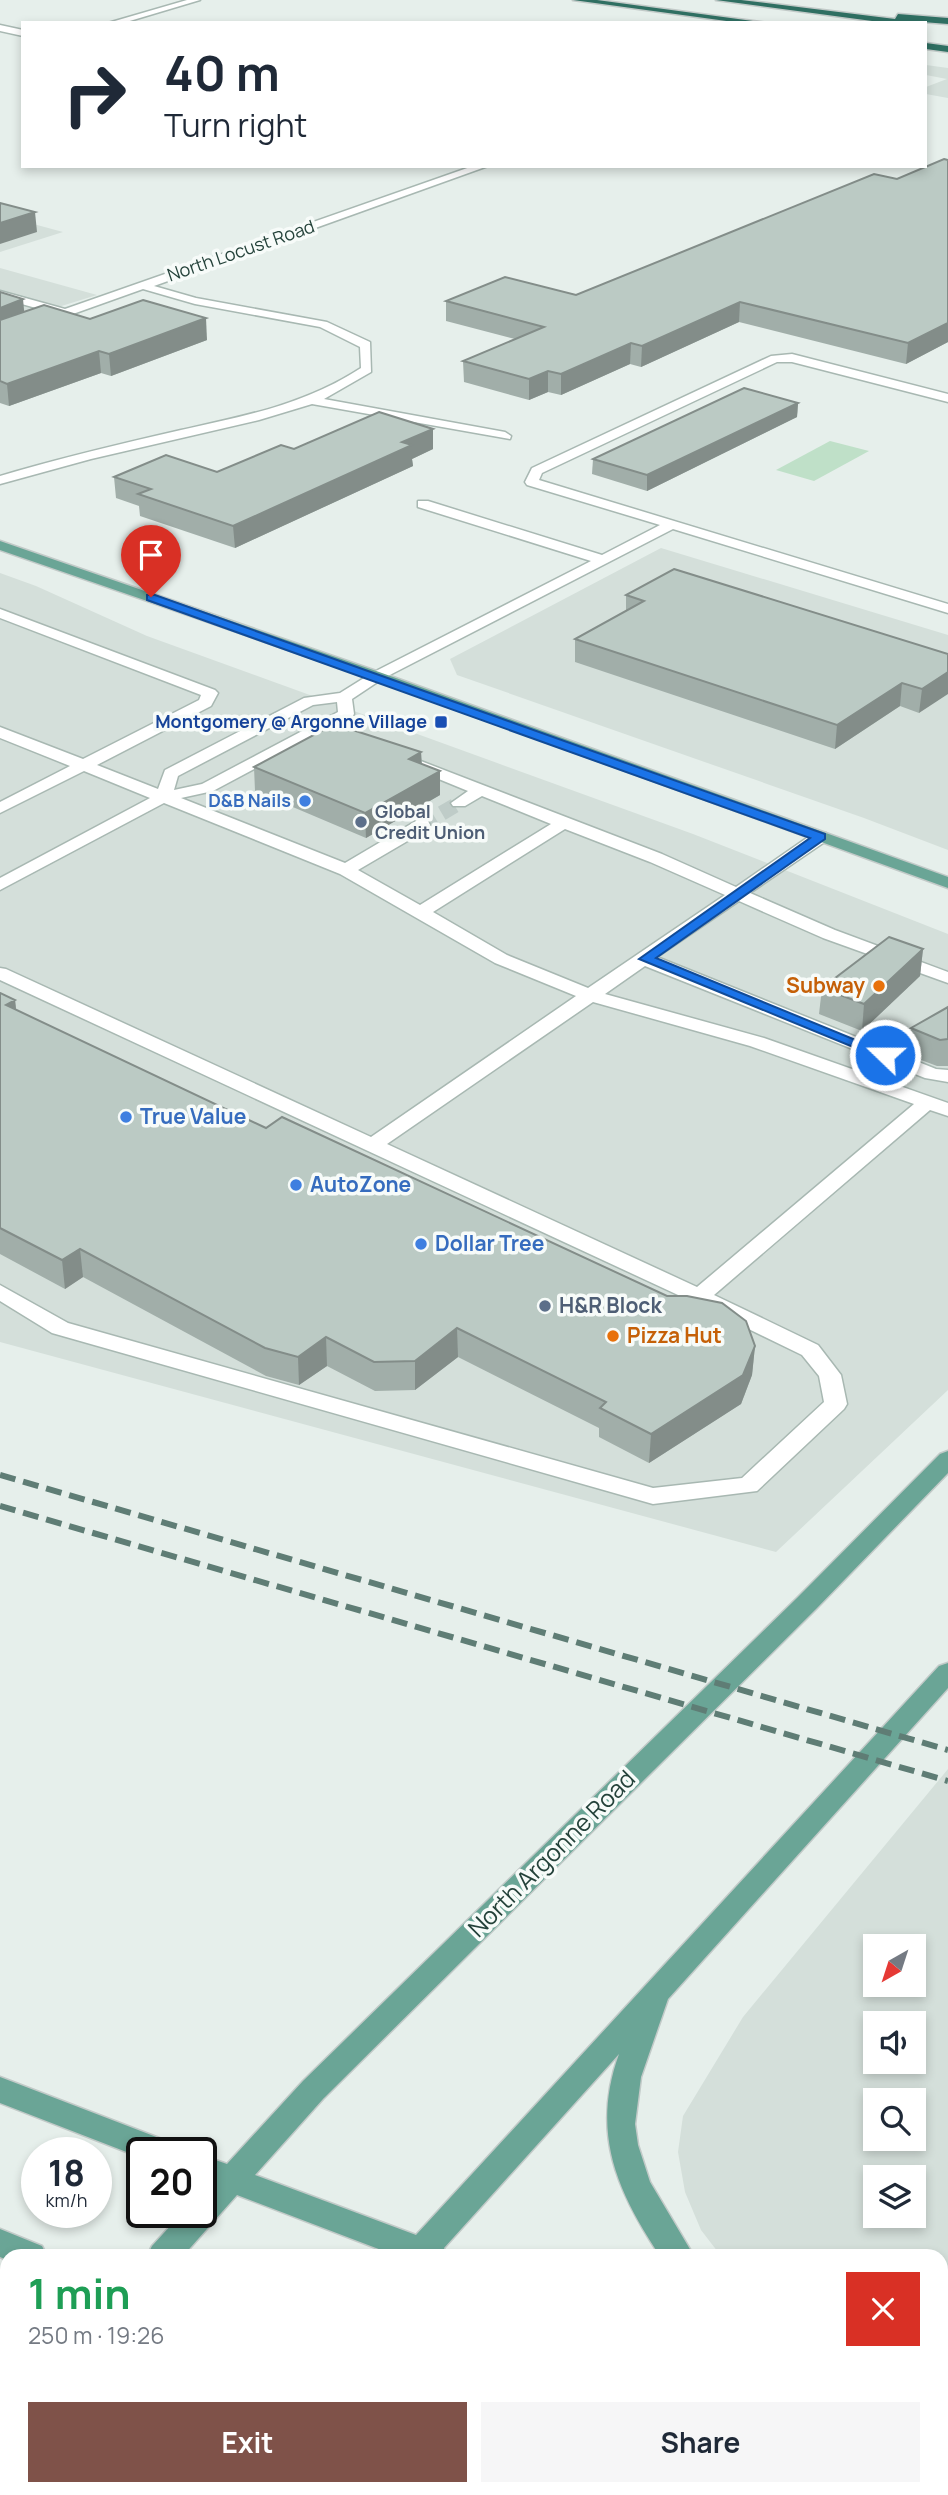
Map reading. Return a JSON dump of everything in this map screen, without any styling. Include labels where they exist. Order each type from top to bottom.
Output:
[{"type":"highway","points":[[577,0],[748,21]]},
{"type":"highway","points":[[720,0],[894,21]]},
{"type":"highway","points":[[771,6],[948,21]]},
{"type":"highway","points":[[927,25],[948,27]]},
{"type":"highway","points":[[927,43],[948,43]]},
{"type":"highway","points":[[927,43],[948,49]]},
{"type":"main road","points":[[0,545],[377,676],[948,883]]},
{"type":"main road","name":"North Argonne Road","points":[[169,2249],[313,2090],[807,1603],[948,1460]]},
{"type":"main road","points":[[428,2249],[657,1992],[948,1672]]},
{"type":"main road","points":[[657,1992],[621,2103],[624,2154],[648,2212],[673,2249]]},
{"type":"main road","points":[[0,2090],[126,2139]]},
{"type":"main road","points":[[217,2174],[411,2249]]},
{"type":"street","points":[[119,21],[196,0]]},
{"type":"street","points":[[0,28],[21,33]]},
{"type":"street","name":"North Locust Road","points":[[0,336],[477,168]]},
{"type":"street","points":[[0,480],[57,462],[242,421],[312,400],[344,386],[367,369],[366,345],[323,324],[195,301],[143,286]]},
{"type":"street","points":[[0,294],[66,313]]},
{"type":"street","points":[[948,398],[792,358],[775,359],[537,471],[532,482],[948,608]]},
{"type":"street","points":[[312,400],[505,436]]},
{"type":"street","points":[[423,504],[604,560]]},
{"type":"street","points":[[163,797],[171,773],[309,701],[344,697],[377,676],[671,525]]},
{"type":"street","points":[[0,613],[210,693],[206,703],[0,808]]},
{"type":"street","points":[[0,885],[163,797],[207,788],[319,729],[346,714],[344,697]]},
{"type":"street","points":[[319,729],[345,739]]},
{"type":"street","points":[[0,732],[346,870],[501,959],[589,995],[757,1042],[938,1106]]},
{"type":"street","points":[[397,757],[656,858],[829,934],[948,978]]},
{"type":"street","points":[[459,803],[480,790]]},
{"type":"street","points":[[421,912],[564,823]]},
{"type":"street","points":[[346,870],[422,825]]},
{"type":"street","points":[[373,1145],[820,837]]},
{"type":"street","points":[[645,959],[932,1074],[948,1076]]},
{"type":"street","points":[[0,973],[699,1296],[810,1350],[830,1375],[836,1404],[749,1485],[653,1496],[60,1328],[0,1292]]},
{"type":"street","points":[[699,1296],[938,1106]]},
{"type":"shaded area","points":[[927,65],[948,68],[948,98],[927,94],[927,87],[947,79],[927,75]]},
{"type":"shaded area","points":[[0,215],[63,232],[0,252]]},
{"type":"shaded area","points":[[0,268],[97,295],[0,325]]},
{"type":"shaded area","points":[[661,548],[948,635],[948,850],[457,675],[450,659]]},
{"type":"shaded area","points":[[0,573],[36,586],[147,636],[693,834],[948,934],[948,1390],[776,1552],[0,1342]]},
{"type":"shaded area","points":[[948,1769],[948,2249],[716,2249],[701,2230],[685,2192],[678,2152],[683,2116],[743,2017]]},
{"type":"green space","points":[[830,441],[869,451],[814,481],[776,470]]},
{"type":"building","points":[[948,160],[948,323],[908,343],[740,302],[642,346],[631,343],[561,374],[548,371],[529,379],[463,361],[544,327],[446,301],[505,277],[576,295],[874,174],[897,179]]},
{"type":"building","points":[[0,203],[35,212],[0,223]]},
{"type":"building","points":[[0,292],[23,299],[0,308]]},
{"type":"building","points":[[143,300],[206,318],[109,354],[99,351],[7,384],[0,381],[0,320],[44,305],[90,319]]},
{"type":"building","points":[[744,388],[798,403],[647,475],[593,459]]},
{"type":"building","points":[[379,412],[433,429],[402,442],[412,445],[233,526],[138,494],[151,489],[114,477],[166,455],[217,472],[281,445],[294,449]]},
{"type":"building","points":[[674,569],[948,654],[948,672],[922,689],[902,683],[837,725],[575,639],[644,601],[626,595]]},
{"type":"building","points":[[334,724],[421,752],[409,759],[440,771],[365,813],[254,767]]},
{"type":"building","points":[[889,937],[923,949],[864,1004],[822,988]]},
{"type":"building","points":[[0,993],[15,1000],[6,1005],[266,1128],[282,1117],[667,1296],[687,1296],[722,1303],[746,1321],[755,1346],[743,1375],[651,1434],[600,1408],[606,1402],[457,1328],[415,1361],[374,1362],[326,1337],[298,1357],[265,1348],[80,1249],[62,1260],[0,1228]]},
{"type":"building","points":[[948,1007],[948,1039],[940,1040],[911,1028]]},
{"type":"tunnel","points":[[422,825],[459,803]]},
{"type":"railway","points":[[0,1475],[948,1750]]},
{"type":"railway","points":[[0,1506],[948,1781]]},
{"type":"place","name":"Montgomery @ Argonne Village","points":[[441,722]]},
{"type":"place","name":"D&B Nails","points":[[305,801]]},
{"type":"place","name":"Global Credit Union","points":[[361,822]]},
{"type":"place","name":"Subway","points":[[879,986]]},
{"type":"place","name":"True Value","points":[[126,1117]]},
{"type":"place","name":"AutoZone","points":[[296,1185]]},
{"type":"place","name":"Dollar Tree","points":[[421,1244]]},
{"type":"place","name":"H&R Block","points":[[545,1306]]},
{"type":"place","name":"Pizza Hut","points":[[613,1336]]},
{"type":"route","points":[[151,597],[820,837],[645,959],[885,1055]]}]
